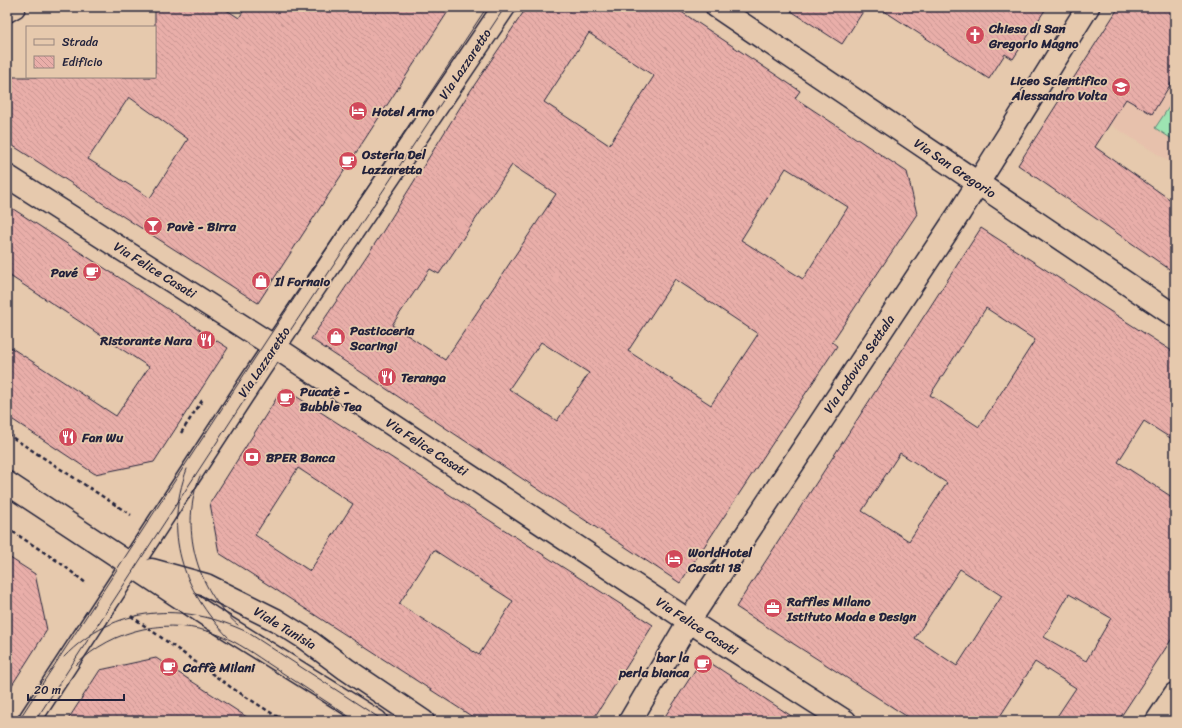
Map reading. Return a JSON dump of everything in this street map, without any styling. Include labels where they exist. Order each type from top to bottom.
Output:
[{"type":"street","points":[[7,11],[14,7]]},
{"type":"street","name":"Via Lazzaretto","points":[[29,721],[274,346],[504,7]]},
{"type":"street","name":"Via San Gregorio","points":[[717,7],[1175,316]]},
{"type":"street","name":"Via Lodovico Settala","points":[[630,721],[689,621],[978,184],[1088,7]]},
{"type":"street","name":"Via Felice Casati","points":[[7,176],[274,346],[689,621],[845,721]]},
{"type":"street","name":"Viale Tunisia","points":[[7,483],[132,564],[210,617],[376,721]]},
{"type":"street","name":"Viale Tunisia","points":[[132,564],[206,585],[276,620],[303,637],[346,669],[423,721]]},
{"type":"street","points":[[1157,721],[1175,694]]},
{"type":"path","points":[[7,434],[126,511]]},
{"type":"path","points":[[7,528],[59,562],[73,574]]},
{"type":"path","points":[[171,646],[284,721]]},
{"type":"shaded area","name":"Liceo Scientifico Alessandro Volta","points":[[1119,7],[1175,7],[1175,165],[1063,95]]},
{"type":"green space","points":[[1175,98],[1175,141],[1155,128]]},
{"type":"building","points":[[155,7],[222,7],[239,18],[246,7],[451,7],[258,303],[7,142],[7,77],[156,78]],"holes":[[[129,97],[188,139],[150,198],[88,159]]]},
{"type":"building","points":[[527,7],[674,7],[800,91],[795,98],[907,172],[917,214],[832,342],[837,346],[680,583],[311,339],[380,236],[469,93]],"holes":[[[589,33],[654,76],[609,145],[544,102]],[[512,165],[556,194],[445,360],[392,325],[430,269],[439,274]],[[786,168],[848,207],[803,279],[741,240]],[[675,279],[758,334],[711,405],[628,351]],[[541,342],[589,373],[557,421],[509,389]]]},
{"type":"building","points":[[785,7],[866,7],[842,44]]},
{"type":"building","name":"Chiesa di San Gregorio Magno","points":[[878,7],[1047,7],[1013,59],[1005,54],[989,79]]},
{"type":"building","points":[[1119,7],[1175,7],[1175,77],[1152,114],[1126,99],[1095,147],[1175,203],[1175,273],[1018,165]]},
{"type":"building","points":[[7,205],[228,348],[154,462],[95,474],[7,416],[7,345],[116,416],[149,367],[7,274]]},
{"type":"building","points":[[981,228],[1175,353],[1175,441],[1144,421],[1118,462],[1175,499],[1175,634],[1118,721],[1054,721],[1076,688],[1035,662],[997,721],[914,721],[736,607]],"holes":[[[986,308],[1035,340],[979,427],[930,395]],[[900,453],[947,483],[909,541],[862,511]],[[960,569],[1002,596],[957,666],[915,638]],[[1069,594],[1111,618],[1086,661],[1044,637]]]},
{"type":"building","points":[[283,388],[653,625],[592,721],[479,721],[219,553],[210,503]],"holes":[[[298,468],[353,504],[310,571],[255,535]],[[434,550],[513,601],[479,655],[399,604]]]},
{"type":"building","points":[[7,556],[35,574],[47,630],[7,693]]},
{"type":"building","points":[[156,658],[253,721],[67,721],[100,670]]},
{"type":"building","points":[[703,658],[799,721],[662,721]]},
{"type":"tram line","points":[[18,721],[266,341],[487,7]]},
{"type":"tram line","points":[[35,721],[264,370],[505,7]]},
{"type":"tram line","points":[[187,469],[180,493],[177,516],[177,538],[181,559],[188,580],[199,600],[212,619],[228,637]]},
{"type":"tram line","points":[[200,476],[194,495],[191,515],[195,556],[202,576],[211,594],[223,611],[238,625]]},
{"type":"tram line","points":[[64,657],[84,639],[105,627],[128,618],[151,613],[175,613],[199,616],[223,622],[247,632],[384,721]]},
{"type":"tram line","points":[[76,665],[91,652],[107,642],[125,634],[162,626],[181,626],[200,629],[219,635],[240,645],[356,721]]},
{"type":"place","name":"Chiesa di San Gregorio Magno","points":[[975,35]]},
{"type":"place","name":"Liceo Scientifico Alessandro Volta","points":[[1121,87]]},
{"type":"place","name":"Hotel Arno","points":[[358,111]]},
{"type":"place","name":"Osteria Del Lazzaretta","points":[[348,161]]},
{"type":"place","name":"Pavè - Birra","points":[[153,226]]},
{"type":"place","name":"Pavé","points":[[92,272]]},
{"type":"place","name":"Il Fornaio","points":[[261,281]]},
{"type":"place","name":"Pasticceria Scaringi","points":[[336,337]]},
{"type":"place","name":"Ristorante Nara","points":[[206,340]]},
{"type":"place","name":"Teranga","points":[[387,377]]},
{"type":"place","name":"Pucatè - Bubble Tea","points":[[286,398]]},
{"type":"place","name":"Fan Wu","points":[[68,437]]},
{"type":"place","name":"BPER Banca","points":[[252,457]]},
{"type":"place","name":"WorldHotel Casati 18","points":[[674,559]]},
{"type":"place","name":"Raffles Milano Istituto Moda e Design","points":[[773,608]]},
{"type":"place","name":"bar la perla bianca","points":[[703,664]]},
{"type":"place","name":"Caffè Milani","points":[[169,667]]}]
